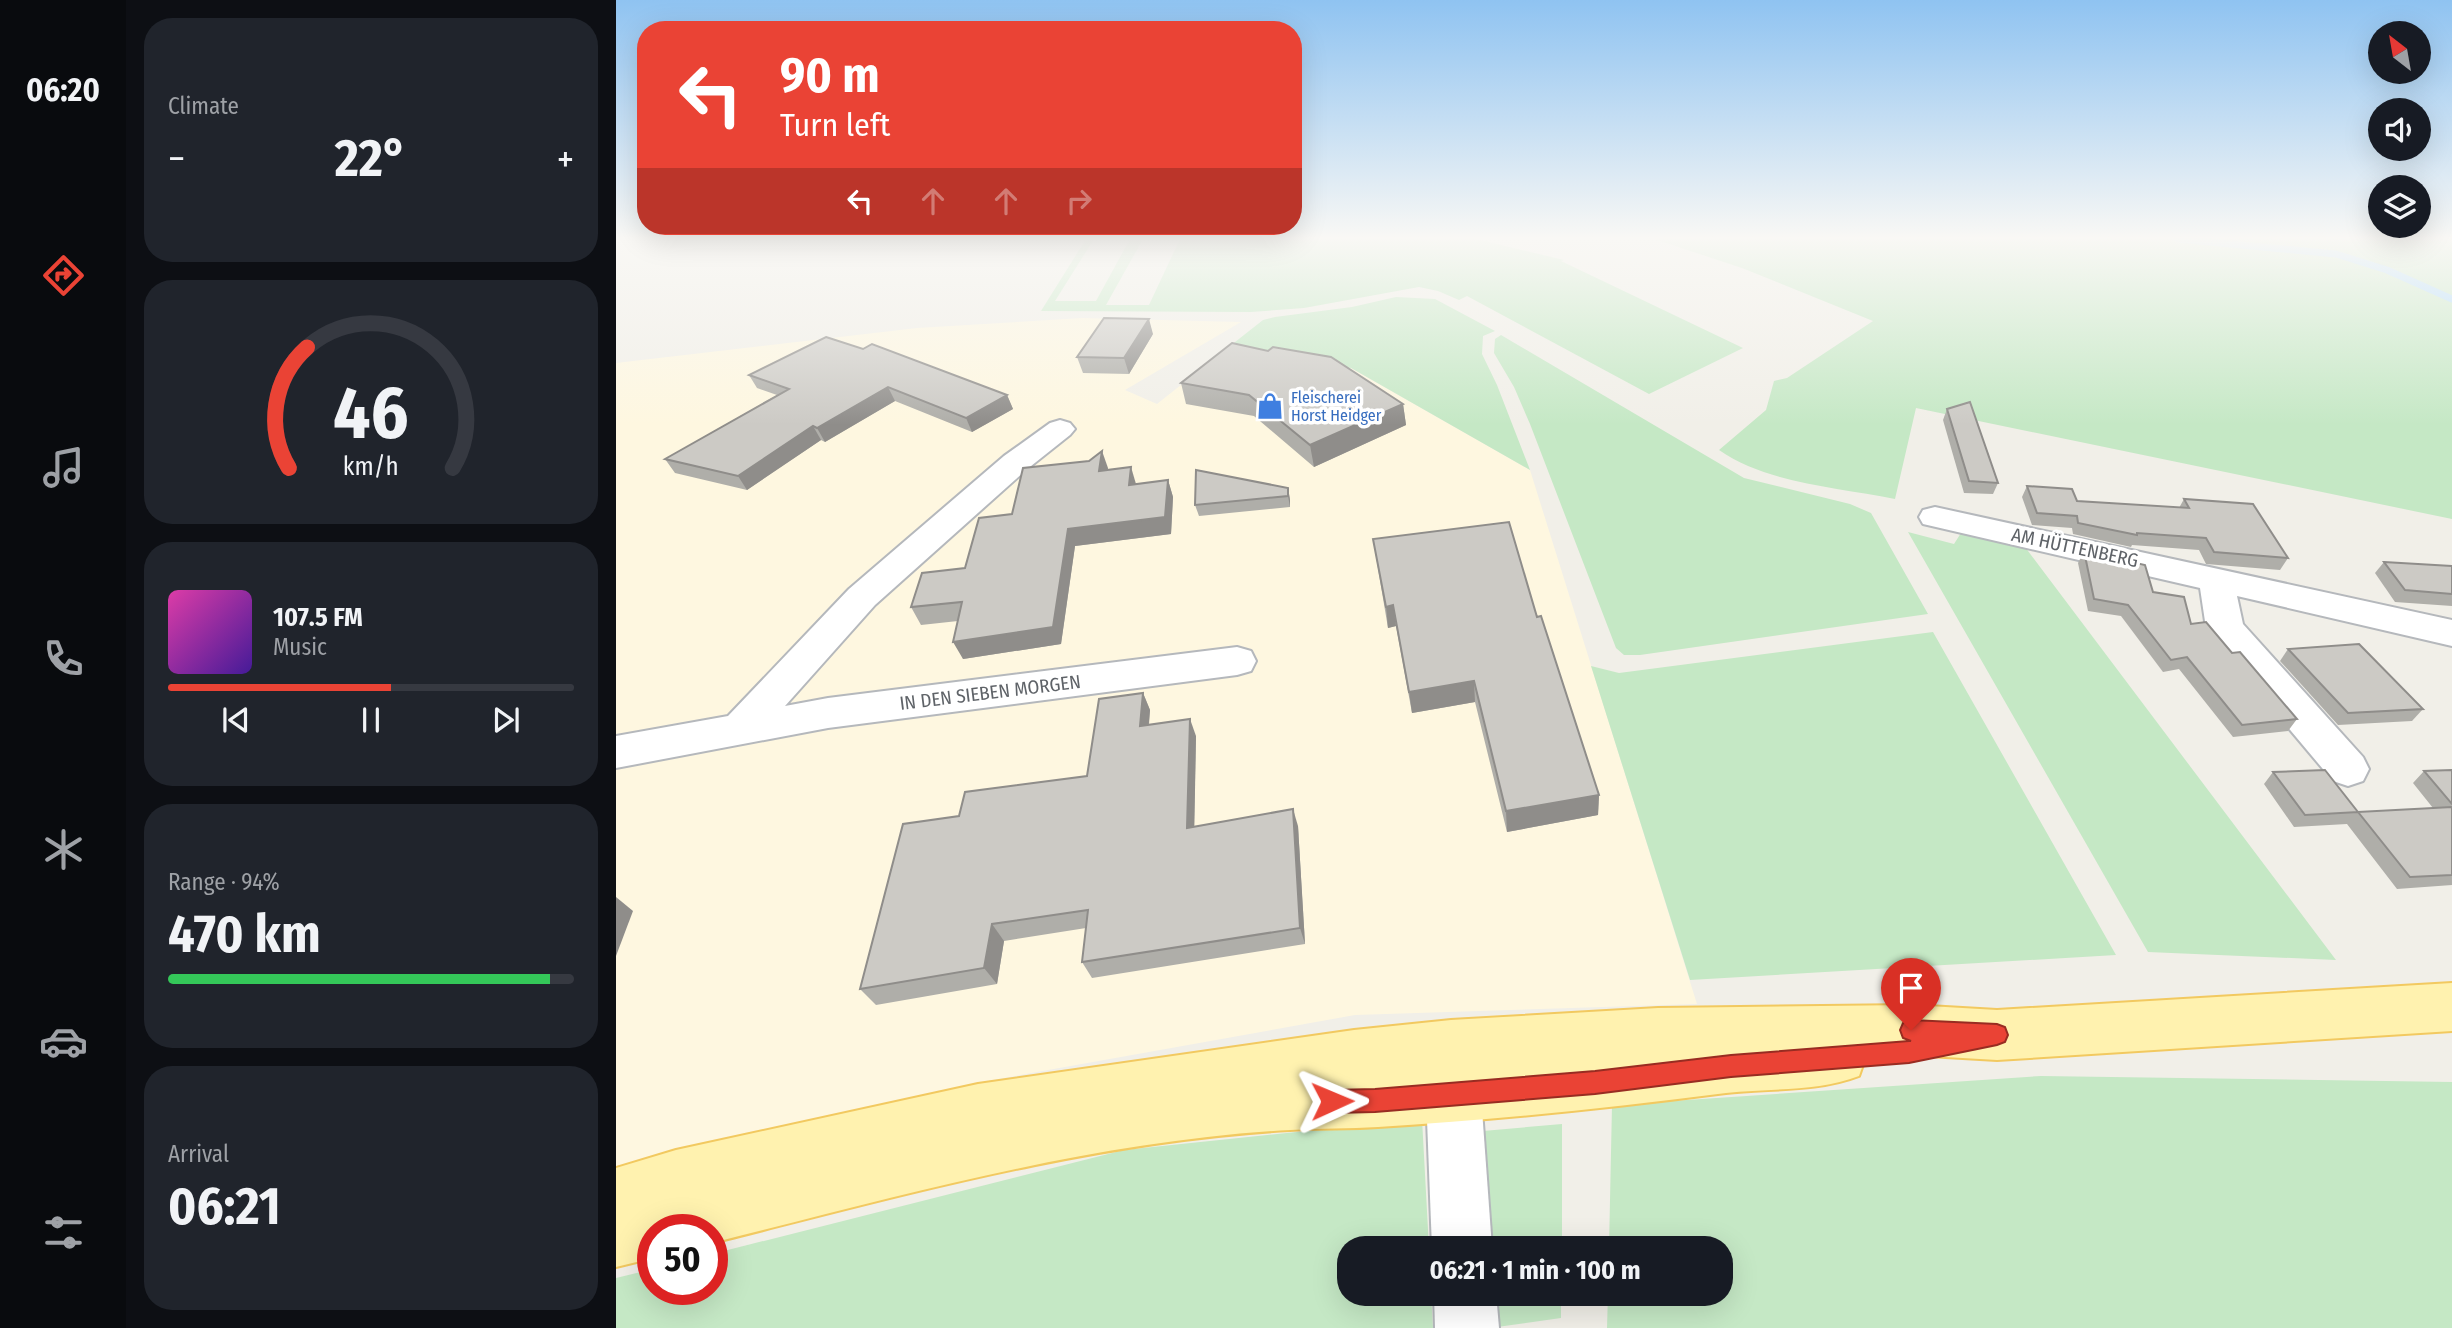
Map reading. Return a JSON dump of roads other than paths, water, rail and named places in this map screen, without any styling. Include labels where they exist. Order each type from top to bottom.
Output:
[{"type":"main road","points":[[616,1197],[676,1179],[978,1112],[1354,1056],[1452,1070],[1608,1082],[1731,1066],[1909,1052],[1997,1035],[2452,1007]]},
{"type":"main road","points":[[616,1237],[976,1148],[1105,1122],[1158,1114],[1290,1102],[1375,1100],[1452,1070]]},
{"type":"street","points":[[742,727],[862,597],[1015,463],[1060,429]]},
{"type":"street","name":"AM HÜTTENBERG","points":[[1935,517],[2452,633]]},
{"type":"street","points":[[2216,578],[2225,628],[2348,769]]},
{"type":"street","name":"IN DEN SIEBEN MORGEN","points":[[616,752],[828,713],[1237,661]]},
{"type":"street","points":[[1452,1070],[1461,1236]]},
{"type":"street","points":[[1466,1306],[1467,1328]]},
{"type":"place","name":"Fleischerei Horst Heidger","points":[[1270,406]]}]
